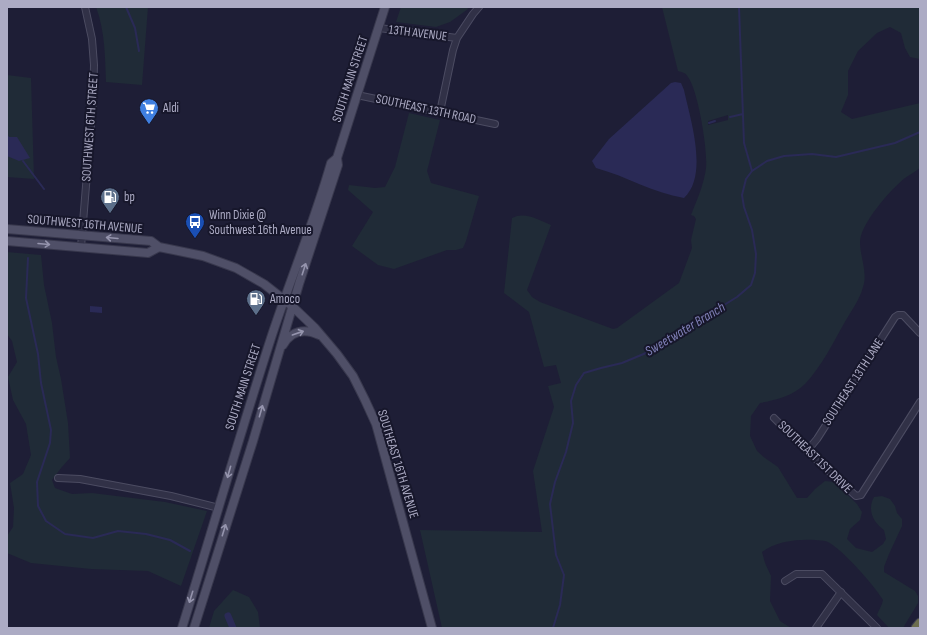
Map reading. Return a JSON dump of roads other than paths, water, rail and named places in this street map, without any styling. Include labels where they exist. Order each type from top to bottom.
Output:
[{"type":"highway","points":[[916,628],[920,623]]},
{"type":"main road","name":"SOUTH MAIN STREET","points":[[182,628],[240,435],[284,300],[308,235],[331,163],[336,158],[385,7]]},
{"type":"main road","name":"SOUTH MAIN STREET","points":[[194,628],[253,441],[292,306],[338,165],[336,158]]},
{"type":"main road","name":"SOUTHWEST 16TH AVENUE","points":[[7,230],[151,241],[159,247],[203,256],[236,268],[264,284],[292,306]]},
{"type":"main road","name":"SOUTHWEST 16TH AVENUE","points":[[7,241],[148,254],[159,247]]},
{"type":"main road","name":"SOUTHEAST 16TH AVENUE","points":[[292,306],[338,354],[353,376],[376,424],[432,628]]},
{"type":"main road","points":[[279,350],[290,336],[300,331],[311,332],[323,337]]},
{"type":"main road","points":[[240,435],[253,441]]},
{"type":"main road","points":[[219,508],[230,512]]},
{"type":"street","name":"SOUTHWEST 6TH STREET","points":[[81,248],[93,100],[94,65],[92,40],[85,7]]},
{"type":"street","points":[[440,112],[453,50],[457,38],[479,7]]},
{"type":"street","name":"13TH AVENUE","points":[[379,28],[457,38]]},
{"type":"street","name":"SOUTHEAST 13TH ROAD","points":[[357,95],[495,124]]},
{"type":"street","name":"SOUTHEAST 13TH LANE","points":[[807,451],[817,438],[895,317],[900,314],[906,317],[920,333]]},
{"type":"street","name":"SOUTHEAST 1ST DRIVE","points":[[774,418],[856,496],[861,495],[920,402]]},
{"type":"street","points":[[58,478],[80,478],[171,496],[219,508]]},
{"type":"street","points":[[785,581],[796,574],[822,574],[877,628]]},
{"type":"street","points":[[816,628],[841,592]]},
{"type":"waterway","points":[[126,7],[135,28],[139,51]]},
{"type":"waterway","points":[[739,7],[744,143],[752,171]]},
{"type":"waterway","points":[[730,117],[743,114]]},
{"type":"waterway","points":[[709,123],[715,121]]},
{"type":"waterway","name":"Sweetwater Branch","points":[[553,628],[560,605],[564,575],[556,555],[550,504],[573,423],[571,401],[576,385],[584,373],[622,363],[646,353],[737,297],[751,285],[755,273],[756,254],[752,230],[744,207],[742,195],[746,179],[752,171],[767,161],[784,156],[812,154],[836,157],[895,143],[920,132]]},
{"type":"waterway","points":[[23,161],[44,189]]},
{"type":"waterway","points":[[28,258],[26,298],[38,354],[41,383],[51,430],[50,443],[37,482],[38,506],[46,521],[65,534],[93,538],[118,531],[146,534],[170,540],[190,551]]},
{"type":"waterway","points":[[228,616],[233,628]]},
{"type":"place","name":"Aldi","points":[[149,125]]},
{"type":"place","name":"bp","points":[[110,214]]},
{"type":"place","name":"Winn Dixie @ Southwest 16th Avenue","points":[[195,239]]},
{"type":"place","name":"Amoco","points":[[256,316]]}]
